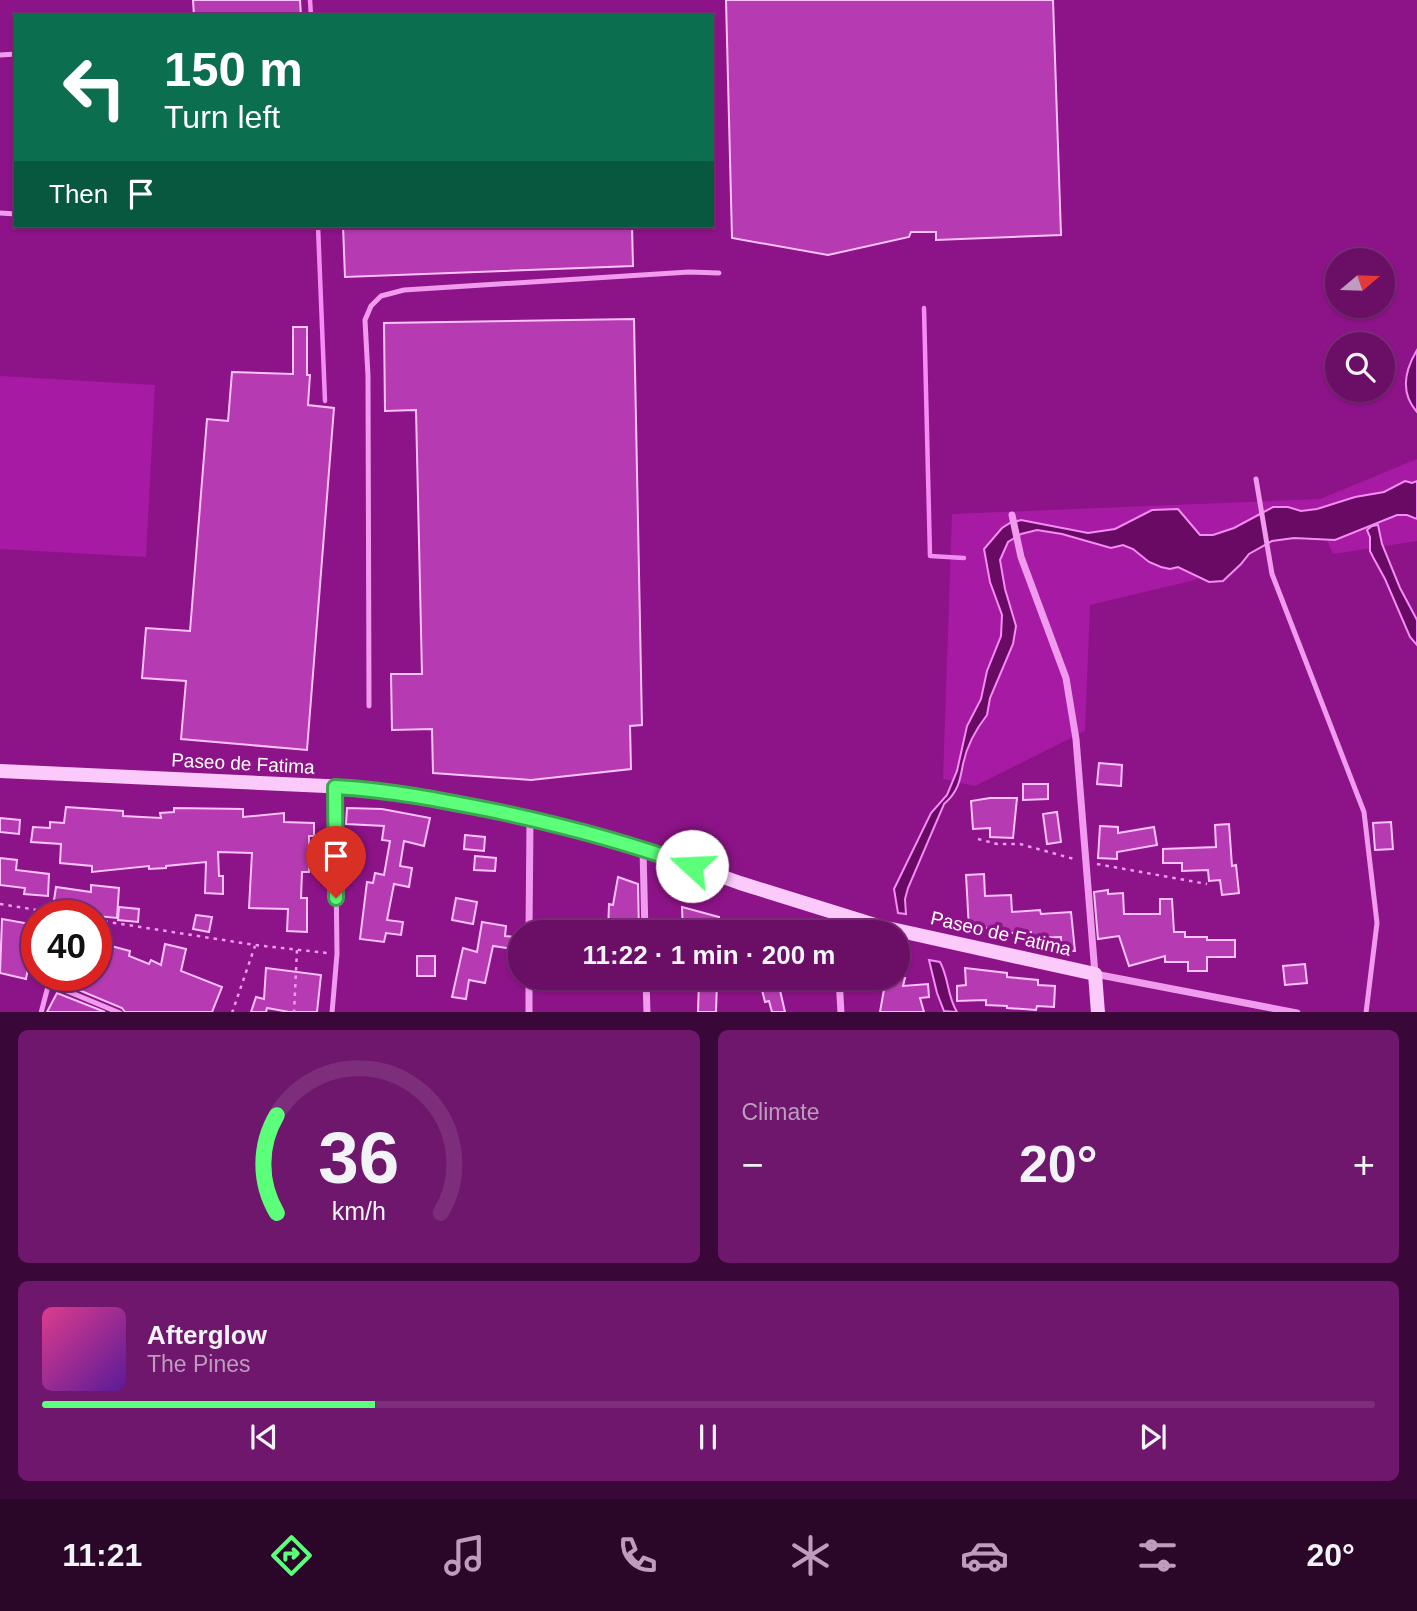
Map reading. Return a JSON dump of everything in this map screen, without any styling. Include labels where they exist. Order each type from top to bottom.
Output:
[{"type":"street","points":[[1012,515],[1021,557],[1066,678],[1076,739],[1098,1012]]},
{"type":"street","name":"Paseo de Fatima","points":[[0,771],[335,787],[430,797],[643,848],[740,884],[878,926],[1095,974],[1292,1012]]},
{"type":"street","points":[[529,920],[530,819]]},
{"type":"street","points":[[643,848],[645,920]]},
{"type":"street","points":[[835,912],[835,920]]},
{"type":"street","points":[[529,990],[529,1012]]},
{"type":"street","points":[[646,990],[647,1012]]},
{"type":"street","points":[[840,990],[841,1012]]},
{"type":"lane","points":[[369,706],[368,376],[365,320],[371,306],[380,296],[404,290],[689,272],[719,273]]},
{"type":"lane","points":[[1256,480],[1272,574],[1364,812],[1377,923],[1366,1012]]},
{"type":"lane","points":[[332,1012],[337,954],[335,787]]},
{"type":"lane","points":[[41,1012],[48,991]]},
{"type":"lane","points":[[67,991],[118,1012]]},
{"type":"path","points":[[0,904],[21,907]]},
{"type":"path","points":[[112,923],[255,945],[337,954]]},
{"type":"path","points":[[232,1012],[255,945]]},
{"type":"path","points":[[294,1012],[298,950]]},
{"type":"shaded area","points":[[1417,350],[1417,412],[1408,397],[1406,381]]},
{"type":"shaded area","points":[[0,376],[155,385],[146,557],[0,549]]},
{"type":"shaded area","points":[[1417,459],[1417,541],[1333,554],[1321,527],[1251,543],[1195,580],[1090,605],[1085,731],[975,786],[943,779],[952,514],[1320,499]]},
{"type":"shaded area","points":[[1405,481],[1417,481],[1417,519],[1397,515],[1335,540],[1294,538],[1272,541],[1249,554],[1223,581],[1209,582],[1178,567],[1161,567],[1123,545],[1111,548],[1037,530],[1021,534],[1008,542],[1000,560],[1016,626],[1013,644],[990,698],[987,715],[967,750],[958,786],[944,804],[908,888],[905,899],[906,914],[898,913],[894,889],[931,813],[947,795],[957,771],[967,726],[981,699],[987,671],[1001,636],[1002,615],[990,582],[984,549],[1002,528],[1021,520],[1088,533],[1115,529],[1152,510],[1178,509],[1200,535],[1213,535],[1234,528],[1273,507],[1288,507],[1301,511],[1317,509],[1355,497],[1384,492]]},
{"type":"shaded area","points":[[1378,525],[1382,544],[1400,588],[1417,620],[1417,645],[1410,637],[1370,551],[1367,530]]},
{"type":"shaded area","points":[[929,960],[940,962],[957,1012],[944,1011]]},
{"type":"building","points":[[193,0],[300,0],[301,14],[194,14]]},
{"type":"building","points":[[726,0],[1053,0],[1061,235],[936,240],[936,232],[911,232],[909,237],[828,255],[732,238]]},
{"type":"building","points":[[343,228],[632,228],[633,266],[345,277]]},
{"type":"building","points":[[634,319],[642,725],[630,726],[631,769],[531,780],[433,773],[432,729],[392,730],[391,674],[422,674],[416,410],[385,411],[384,323]]},
{"type":"building","points":[[293,327],[307,327],[307,375],[310,375],[308,405],[334,408],[307,750],[181,739],[186,681],[142,678],[146,628],[190,631],[207,419],[228,421],[232,372],[293,374]]},
{"type":"building","points":[[1099,763],[1122,765],[1121,786],[1097,784]]},
{"type":"building","points":[[1023,784],[1048,784],[1048,799],[1023,800]]},
{"type":"building","points":[[1017,798],[1013,838],[990,837],[990,828],[973,829],[971,801]]},
{"type":"building","points":[[66,807],[123,811],[123,816],[161,818],[160,813],[174,812],[174,808],[243,809],[243,817],[284,813],[284,822],[314,823],[314,836],[309,836],[309,872],[302,872],[301,898],[307,898],[307,932],[287,931],[288,909],[249,908],[252,853],[218,852],[219,876],[223,876],[223,894],[205,893],[206,862],[166,868],[149,869],[149,866],[92,872],[92,866],[60,863],[61,844],[31,842],[33,827],[50,828],[50,822],[64,823]]},
{"type":"building","points":[[347,808],[382,809],[430,818],[424,846],[404,841],[400,866],[412,868],[409,887],[394,884],[387,920],[403,922],[401,935],[386,933],[384,942],[360,939],[367,882],[373,883],[375,873],[384,875],[390,841],[382,840],[384,826],[346,824]]},
{"type":"building","points":[[1057,812],[1061,842],[1047,844],[1043,814]]},
{"type":"building","points":[[0,818],[20,820],[19,834],[0,832]]},
{"type":"building","points":[[1391,822],[1393,849],[1375,850],[1373,823]]},
{"type":"building","points":[[1229,824],[1232,866],[1236,865],[1239,893],[1222,895],[1220,880],[1209,881],[1208,870],[1182,871],[1182,863],[1163,863],[1163,849],[1216,847],[1215,825]]},
{"type":"building","points":[[1100,826],[1118,827],[1118,833],[1154,827],[1157,845],[1117,852],[1117,859],[1098,858]]},
{"type":"building","points":[[465,835],[485,837],[484,851],[464,849]]},
{"type":"building","points":[[475,856],[496,858],[495,871],[474,870]]},
{"type":"building","points":[[0,858],[17,860],[16,870],[49,874],[48,896],[24,894],[25,888],[0,885]]},
{"type":"building","points":[[984,874],[985,896],[1011,895],[1012,912],[1071,912],[1075,951],[1061,951],[1061,937],[1031,938],[1031,932],[990,934],[990,928],[969,929],[966,875]]},
{"type":"building","points":[[618,877],[638,884],[639,920],[608,920],[609,904],[613,905]]},
{"type":"building","points":[[91,885],[119,888],[117,918],[112,918],[112,900],[54,900],[56,887],[91,892]]},
{"type":"building","points":[[1108,890],[1108,894],[1123,893],[1124,914],[1160,914],[1160,899],[1172,899],[1174,932],[1185,932],[1185,937],[1207,937],[1207,940],[1235,940],[1235,957],[1207,957],[1207,971],[1188,971],[1188,962],[1165,962],[1165,956],[1129,966],[1119,936],[1098,939],[1094,892]]},
{"type":"building","points":[[456,898],[477,902],[473,924],[452,920]]},
{"type":"building","points":[[119,907],[139,909],[138,922],[118,920]]},
{"type":"building","points":[[682,907],[719,917],[719,920],[682,920]]},
{"type":"building","points":[[196,915],[212,917],[209,932],[193,929]]},
{"type":"building","points":[[2,919],[21,922],[21,978],[0,973]]},
{"type":"building","points":[[482,922],[506,926],[508,948],[493,946],[485,983],[469,980],[466,999],[452,997],[463,948],[477,952]]},
{"type":"building","points":[[165,944],[186,949],[181,971],[222,987],[212,1012],[125,1012],[122,1008],[81,991],[112,991],[112,946],[130,951],[129,956],[149,964],[151,960],[161,965]]},
{"type":"building","points":[[417,956],[435,956],[435,976],[417,976]]},
{"type":"building","points":[[1305,964],[1307,983],[1285,985],[1283,966]]},
{"type":"building","points":[[266,968],[321,975],[317,1012],[289,1012],[267,1008],[266,1012],[251,1012],[256,997],[264,999]]},
{"type":"building","points":[[965,968],[1007,973],[1007,977],[1038,980],[1038,985],[1055,986],[1054,1007],[1037,1006],[1036,1010],[986,1005],[986,1000],[957,1001],[957,986],[966,985]]},
{"type":"building","points":[[928,984],[929,997],[920,998],[924,1012],[880,1012],[884,990],[910,990],[910,985]]},
{"type":"building","points":[[699,990],[717,990],[716,1012],[698,1012]]},
{"type":"building","points":[[762,990],[780,990],[785,1012],[772,1012],[769,1001],[765,1002]]},
{"type":"building","points":[[57,993],[105,1012],[47,1012]]},
{"type":"waterway","points":[[310,0],[311,14]]},
{"type":"waterway","points":[[318,228],[325,401]]},
{"type":"waterway","points":[[924,308],[930,556],[964,558]]},
{"type":"route","points":[[336,898],[335,787],[430,797],[530,819],[643,848],[692,866]]}]
